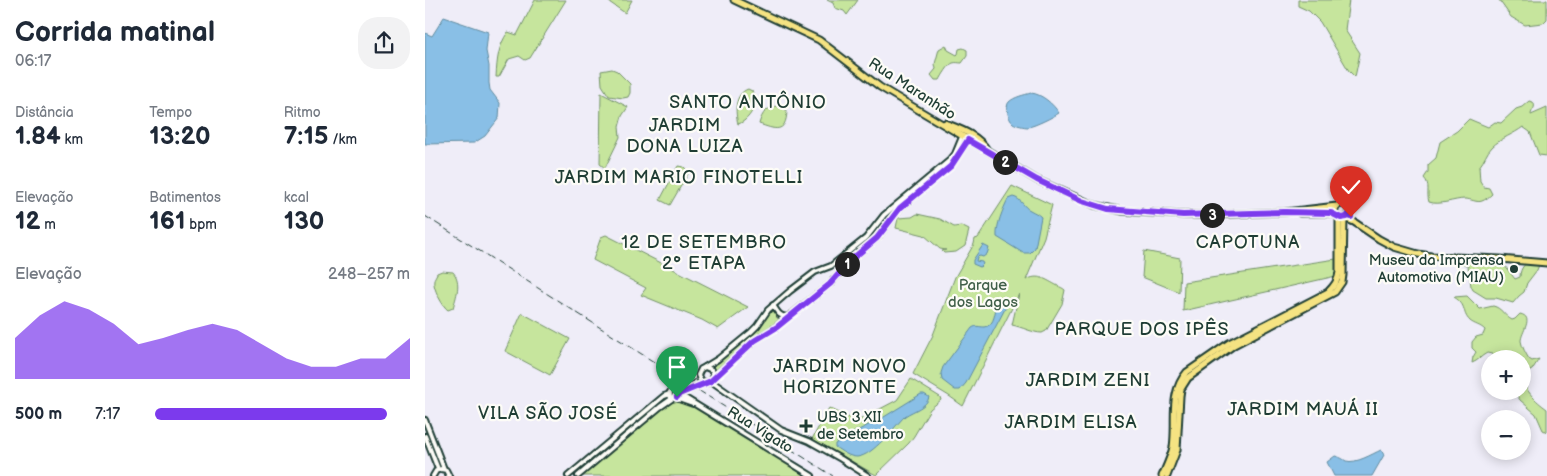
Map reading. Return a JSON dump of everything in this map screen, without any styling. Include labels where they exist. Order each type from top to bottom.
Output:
[{"type":"main road","name":"Rua Maranhão","points":[[734,0],[819,40],[880,87],[933,119],[963,134],[968,140],[1037,180],[1082,201],[1108,209],[1183,215],[1285,212],[1331,213],[1354,222],[1379,240],[1394,247],[1418,254],[1500,258],[1547,263]]},
{"type":"main road","points":[[963,134],[970,134],[984,145],[988,152]]},
{"type":"main road","points":[[968,140],[970,134]]},
{"type":"main road","points":[[1167,476],[1177,450],[1175,398],[1179,383],[1187,372],[1229,343],[1256,332],[1335,292],[1342,282],[1341,217],[1335,210],[1337,206],[1341,204],[1346,205],[1354,222]]},
{"type":"main road","name":"Rua Maranhão","points":[[1285,212],[1337,206]]},
{"type":"main road","points":[[1341,217],[1347,217],[1350,212]]},
{"type":"main road","points":[[1161,476],[1173,448],[1180,396],[1184,383],[1194,373],[1226,350],[1328,292],[1333,287],[1338,278],[1341,217]]},
{"type":"main road","points":[[1309,306],[1311,300]]},
{"type":"main road","points":[[1211,361],[1210,359],[1214,353]]},
{"type":"street","points":[[568,476],[664,396],[718,359],[751,332],[773,305],[815,272],[831,266],[865,238],[891,208],[950,160],[955,154],[963,134]]},
{"type":"street","points":[[578,476],[660,407],[676,396],[708,381],[754,341],[792,316],[834,280],[843,268],[877,238],[900,208],[951,166],[968,140]]},
{"type":"street","points":[[879,220],[883,220],[887,225]]},
{"type":"street","points":[[773,305],[779,315],[792,316]]},
{"type":"street","points":[[705,367],[711,370],[708,381]]},
{"type":"street","points":[[698,372],[700,380],[708,381],[781,430],[809,441],[868,476]]},
{"type":"street","points":[[674,389],[677,391],[676,396]]},
{"type":"street","points":[[669,394],[676,396]]},
{"type":"street","name":"Rua Vigato","points":[[676,396],[685,398],[726,421],[811,476]]},
{"type":"street","points":[[425,420],[443,469]]},
{"type":"street","points":[[425,436],[438,469]]},
{"type":"street","points":[[433,476],[438,469],[443,469],[448,472],[449,476]]},
{"type":"green space","points":[[535,0],[566,0],[530,58],[525,60],[519,56],[509,59],[499,77],[496,77],[499,53],[505,37],[508,32],[517,35]]},
{"type":"green space","points":[[610,0],[632,0],[625,13],[609,2]]},
{"type":"green space","points":[[827,0],[858,0],[847,15],[844,11],[835,8],[833,3]]},
{"type":"green space","points":[[1298,0],[1349,0],[1345,30],[1360,53],[1355,77],[1349,71],[1320,22],[1309,11],[1298,6]]},
{"type":"green space","points":[[1499,0],[1547,0],[1547,19],[1543,23],[1525,25],[1511,17]]},
{"type":"green space","points":[[946,45],[948,50],[957,55],[959,49],[967,50],[967,56],[962,63],[951,64],[940,80],[935,80],[931,75],[936,69],[935,64],[939,49]]},
{"type":"green space","points":[[612,69],[617,71],[630,84],[628,97],[609,96],[602,85],[601,71]]},
{"type":"green space","points":[[748,89],[752,91],[755,101],[754,106],[747,119],[738,124],[736,109],[738,99],[743,91]]},
{"type":"green space","points":[[601,93],[628,107],[622,116],[619,127],[620,137],[605,168],[600,164]]},
{"type":"green space","points":[[1529,101],[1533,102],[1534,106],[1531,115],[1547,108],[1547,156],[1539,155],[1530,132],[1523,127],[1492,147],[1479,167],[1480,181],[1484,187],[1489,188],[1492,194],[1480,201],[1465,199],[1438,203],[1429,202],[1428,186],[1424,178],[1428,172],[1428,165],[1436,158],[1440,142],[1457,131],[1469,119],[1488,127],[1495,122],[1501,123],[1516,109]]},
{"type":"green space","points":[[780,106],[787,111],[782,127],[774,128],[759,124],[768,109]]},
{"type":"green space","points":[[678,166],[684,167],[689,172],[670,205],[660,200]]},
{"type":"green space","name":"Parque dos Lagos","points":[[1012,186],[1052,205],[1044,237],[1026,280],[1039,277],[1065,290],[1062,304],[1046,331],[1042,333],[1035,332],[1012,325],[1019,294],[963,406],[913,374],[933,335],[955,277],[975,239],[978,238]]},
{"type":"green space","points":[[917,214],[940,219],[954,227],[961,226],[969,230],[965,246],[956,252],[944,253],[942,251],[946,250],[940,249],[924,235],[896,228],[898,218],[912,217]]},
{"type":"green space","points":[[606,235],[748,307],[718,329],[702,320],[641,295],[646,288],[593,260],[601,237]]},
{"type":"green space","points":[[1144,251],[1180,258],[1179,292],[1142,277]]},
{"type":"green space","points":[[1466,258],[1501,261],[1515,279],[1520,277],[1522,268],[1526,264],[1535,262],[1539,265],[1527,283],[1524,292],[1513,303],[1496,298],[1486,298],[1473,290],[1468,266],[1460,262]]},
{"type":"green space","points":[[1336,259],[1336,276],[1183,311],[1184,282]]},
{"type":"green space","points":[[442,271],[453,272],[458,285],[453,308],[448,310],[438,296],[434,283],[437,273]]},
{"type":"green space","points":[[1467,296],[1480,309],[1496,307],[1512,320],[1520,314],[1524,316],[1527,321],[1521,341],[1524,350],[1481,350],[1481,357],[1472,363],[1476,352],[1472,348],[1472,342],[1476,337],[1483,335],[1485,330],[1467,318],[1463,306],[1454,297]]},
{"type":"green space","points":[[774,310],[777,318],[783,321],[755,338],[715,372],[710,366],[758,328]]},
{"type":"green space","points":[[522,313],[570,339],[550,375],[505,351]]},
{"type":"green space","points":[[1539,359],[1532,370],[1531,360]]},
{"type":"green space","points":[[911,379],[940,397],[941,400],[930,409],[909,443],[876,475],[812,439],[829,408],[854,420],[861,419],[897,400]]},
{"type":"green space","points":[[1531,395],[1547,409],[1547,432],[1543,430],[1536,414],[1520,400],[1531,400]]},
{"type":"green space","points":[[674,401],[694,406],[806,476],[582,476],[663,408]]},
{"type":"water","points":[[444,17],[488,32],[486,51],[489,66],[489,83],[490,90],[500,103],[499,118],[485,136],[474,143],[425,144],[425,33],[432,36]]},
{"type":"water","points":[[1031,93],[1047,100],[1059,113],[1028,127],[1013,123],[1008,112],[1007,106],[1009,102],[1019,96]]},
{"type":"water","points":[[1013,197],[1041,217],[1035,248],[1030,253],[1023,253],[997,237],[1002,212],[1008,199]]},
{"type":"water","points":[[983,245],[989,248],[987,254],[983,257],[977,257],[976,261],[983,264],[980,267],[973,264],[973,260]]},
{"type":"water","points":[[1001,301],[1006,307],[966,383],[960,390],[955,390],[942,380],[941,373],[943,367],[972,328],[991,324],[998,302]]},
{"type":"water","points":[[921,394],[929,397],[926,403],[905,416],[870,452],[854,457],[845,454],[835,447],[835,444],[849,435],[884,417]]},
{"type":"water","points":[[1381,450],[1384,455],[1372,476],[1334,476],[1327,462],[1335,456],[1350,462]]},
{"type":"railway","points":[[425,216],[833,476]]},
{"type":"place","name":"Museu da Imprensa Automotiva (MIAU)","points":[[1514,269]]},
{"type":"place","name":"UBS 3 XII de Setembro","points":[[806,426]]},
{"type":"district","name":"SANTO ANTÔNIO","points":[[748,102]]},
{"type":"district","name":"JARDIM DONA LUIZA","points":[[685,135]]},
{"type":"district","name":"JARDIM MARIO FINOTELLI","points":[[679,177]]},
{"type":"district","name":"CAPOTUNA","points":[[1248,242]]},
{"type":"district","name":"12 DE SETEMBRO 2° ETAPA","points":[[704,252]]},
{"type":"district","name":"PARQUE DOS IPÊS","points":[[1142,329]]},
{"type":"district","name":"JARDIM NOVO HORIZONTE","points":[[840,376]]},
{"type":"district","name":"JARDIM ZENI","points":[[1088,380]]},
{"type":"district","name":"JARDIM MAUÁ II","points":[[1303,409]]},
{"type":"district","name":"VILA SÃO JOSÉ","points":[[548,413]]},
{"type":"district","name":"JARDIM ELISA","points":[[1071,422]]},
{"type":"route","points":[[677,397],[679,394],[711,381],[754,341],[777,327],[830,284],[851,260],[877,238],[900,208],[951,166],[968,140],[1037,180],[1082,201],[1108,209],[1183,215],[1285,212],[1331,213],[1339,218],[1347,217],[1350,212],[1351,217]]}]
